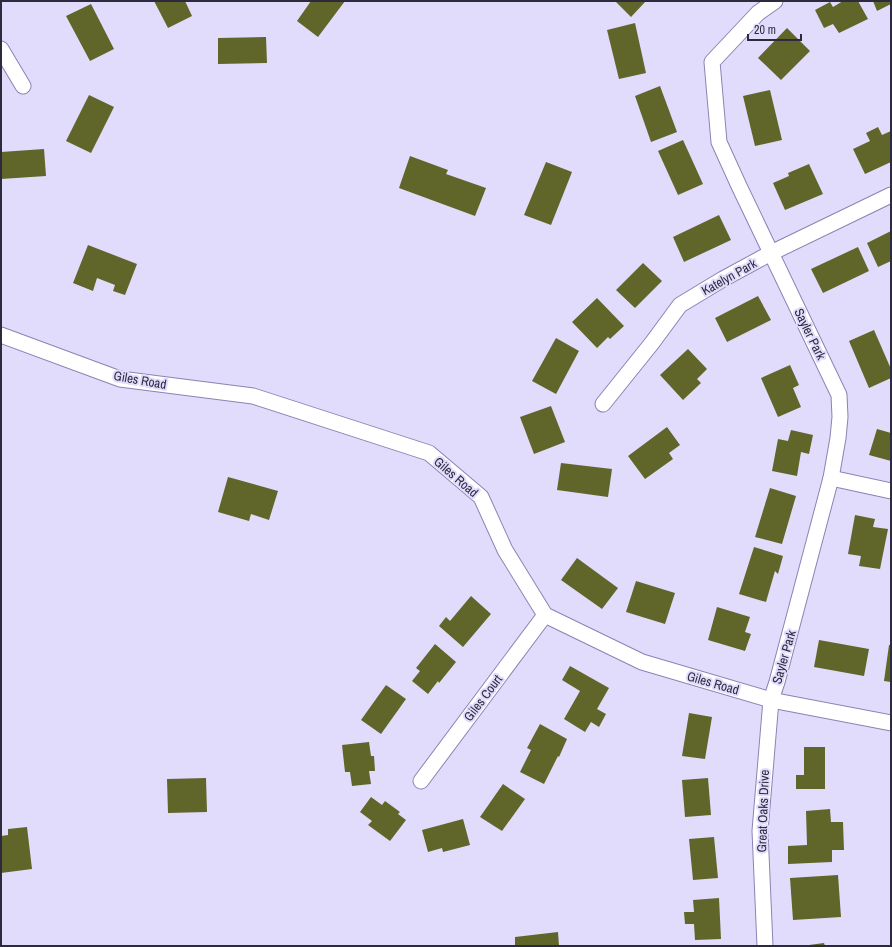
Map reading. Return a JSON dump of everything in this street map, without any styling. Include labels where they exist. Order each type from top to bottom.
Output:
[{"type":"street","name":"Sayler Park","points":[[771,700],[832,478],[840,417],[839,395],[719,142],[712,62],[758,13],[775,1]]},
{"type":"street","points":[[1,49],[22,86]]},
{"type":"street","name":"Katelyn Park","points":[[603,404],[652,343],[680,305],[723,279],[771,253],[891,195]]},
{"type":"street","name":"Giles Road","points":[[1,335],[120,379],[253,396],[429,453],[481,497],[505,550],[545,615],[642,662],[771,700],[891,723]]},
{"type":"street","points":[[832,478],[891,491]]},
{"type":"street","name":"Giles Court","points":[[420,781],[545,615]]},
{"type":"street","name":"Great Oaks Drive","points":[[765,946],[760,831],[771,700]]},
{"type":"building","points":[[154,1],[185,1],[192,16],[168,28]]},
{"type":"building","points":[[311,1],[345,1],[318,37],[297,21]]},
{"type":"building","points":[[615,1],[646,1],[631,17]]},
{"type":"building","points":[[843,1],[858,1],[868,19],[839,33],[833,24],[824,28],[815,10],[830,2],[833,7]]},
{"type":"building","points":[[873,1],[891,1],[891,4],[877,11]]},
{"type":"building","points":[[91,4],[114,49],[90,61],[66,16]]},
{"type":"building","points":[[635,23],[646,73],[619,79],[607,30]]},
{"type":"building","points":[[787,28],[810,51],[781,80],[758,58]]},
{"type":"building","points":[[266,37],[267,63],[218,64],[218,38]]},
{"type":"building","points":[[660,86],[677,132],[651,142],[635,96]]},
{"type":"building","points":[[770,90],[782,140],[755,146],[743,96]]},
{"type":"building","points":[[89,95],[114,107],[91,153],[66,141]]},
{"type":"building","points":[[878,127],[882,135],[891,131],[891,162],[865,174],[853,149],[870,141],[866,133]]},
{"type":"building","points":[[683,140],[703,184],[678,195],[658,151]]},
{"type":"building","points":[[44,149],[46,176],[1,179],[1,152]]},
{"type":"building","points":[[410,156],[448,170],[446,174],[486,188],[475,216],[399,188]]},
{"type":"building","points":[[546,162],[572,172],[551,225],[524,215]]},
{"type":"building","points":[[809,164],[823,194],[785,210],[773,183],[789,176],[788,173]]},
{"type":"building","points":[[719,215],[731,240],[684,262],[673,237]]},
{"type":"building","points":[[891,231],[891,261],[878,267],[867,243]]},
{"type":"building","points":[[88,245],[137,264],[125,295],[113,291],[115,285],[97,278],[93,291],[73,283]]},
{"type":"building","points":[[858,247],[869,271],[823,293],[811,269]]},
{"type":"building","points":[[643,263],[662,281],[635,308],[616,290]]},
{"type":"building","points":[[758,296],[771,320],[727,342],[715,318]]},
{"type":"building","points":[[597,298],[624,326],[610,339],[608,337],[597,348],[572,322]]},
{"type":"building","points":[[874,330],[891,369],[891,378],[869,388],[849,341]]},
{"type":"building","points":[[556,338],[579,351],[556,394],[532,381]]},
{"type":"building","points":[[688,349],[707,369],[697,379],[701,383],[683,400],[660,375]]},
{"type":"building","points":[[790,365],[799,385],[793,388],[801,407],[778,417],[761,378]]},
{"type":"building","points":[[551,406],[565,442],[534,454],[520,417]]},
{"type":"building","points":[[667,427],[680,445],[669,453],[673,459],[645,479],[628,456]]},
{"type":"building","points":[[877,429],[891,433],[891,461],[869,455]]},
{"type":"building","points":[[791,430],[813,435],[809,454],[801,452],[797,476],[772,471],[778,439],[788,441]]},
{"type":"building","points":[[561,463],[612,469],[608,497],[557,490]]},
{"type":"building","points":[[228,477],[278,491],[269,520],[251,514],[249,521],[218,512]]},
{"type":"building","points":[[770,488],[796,496],[782,544],[755,537]]},
{"type":"building","points":[[855,515],[875,519],[873,527],[888,529],[880,569],[859,566],[861,556],[848,554]]},
{"type":"building","points":[[754,547],[783,556],[778,574],[775,571],[766,602],[739,594]]},
{"type":"building","points":[[577,558],[618,588],[602,609],[561,580]]},
{"type":"building","points":[[636,581],[675,593],[665,624],[626,612]]},
{"type":"building","points":[[471,596],[491,614],[463,647],[439,626],[446,617],[450,621]]},
{"type":"building","points":[[717,607],[750,617],[745,632],[751,634],[745,651],[708,640]]},
{"type":"building","points":[[819,640],[869,649],[864,676],[814,667]]},
{"type":"building","points":[[435,644],[456,662],[428,694],[412,681],[420,671],[416,668]]},
{"type":"building","points":[[889,645],[891,645],[891,682],[884,681]]},
{"type":"building","points":[[570,666],[609,688],[597,709],[606,714],[599,727],[591,722],[585,732],[564,719],[580,691],[562,680]]},
{"type":"building","points":[[386,685],[406,699],[381,734],[361,720]]},
{"type":"building","points":[[689,713],[712,717],[705,759],[682,756]]},
{"type":"building","points":[[540,724],[567,739],[544,784],[520,772],[531,750],[527,748]]},
{"type":"building","points":[[369,742],[371,756],[374,756],[375,771],[369,771],[371,784],[352,786],[350,772],[345,772],[342,745]]},
{"type":"building","points":[[804,747],[825,747],[825,789],[796,789],[796,775],[804,775]]},
{"type":"building","points":[[206,778],[207,812],[168,813],[167,779]]},
{"type":"building","points":[[708,778],[711,815],[685,817],[682,780]]},
{"type":"building","points":[[503,784],[525,799],[502,831],[480,817]]},
{"type":"building","points":[[371,797],[382,805],[385,801],[400,812],[398,814],[406,820],[390,841],[368,825],[372,821],[360,812]]},
{"type":"building","points":[[830,809],[831,822],[843,822],[844,850],[832,850],[832,862],[788,864],[788,846],[807,845],[806,811]]},
{"type":"building","points":[[463,819],[470,845],[443,852],[442,848],[428,852],[422,830]]},
{"type":"building","points":[[27,827],[32,869],[1,873],[1,836],[8,835],[8,829]]},
{"type":"building","points":[[714,837],[718,878],[693,880],[689,839]]},
{"type":"building","points":[[838,875],[841,917],[793,920],[790,878]]},
{"type":"building","points":[[719,898],[721,939],[695,940],[694,924],[685,924],[684,912],[694,912],[693,900]]},
{"type":"building","points":[[558,932],[559,946],[515,946],[515,937]]},
{"type":"building","points":[[824,943],[825,946],[809,946],[809,945]]}]
